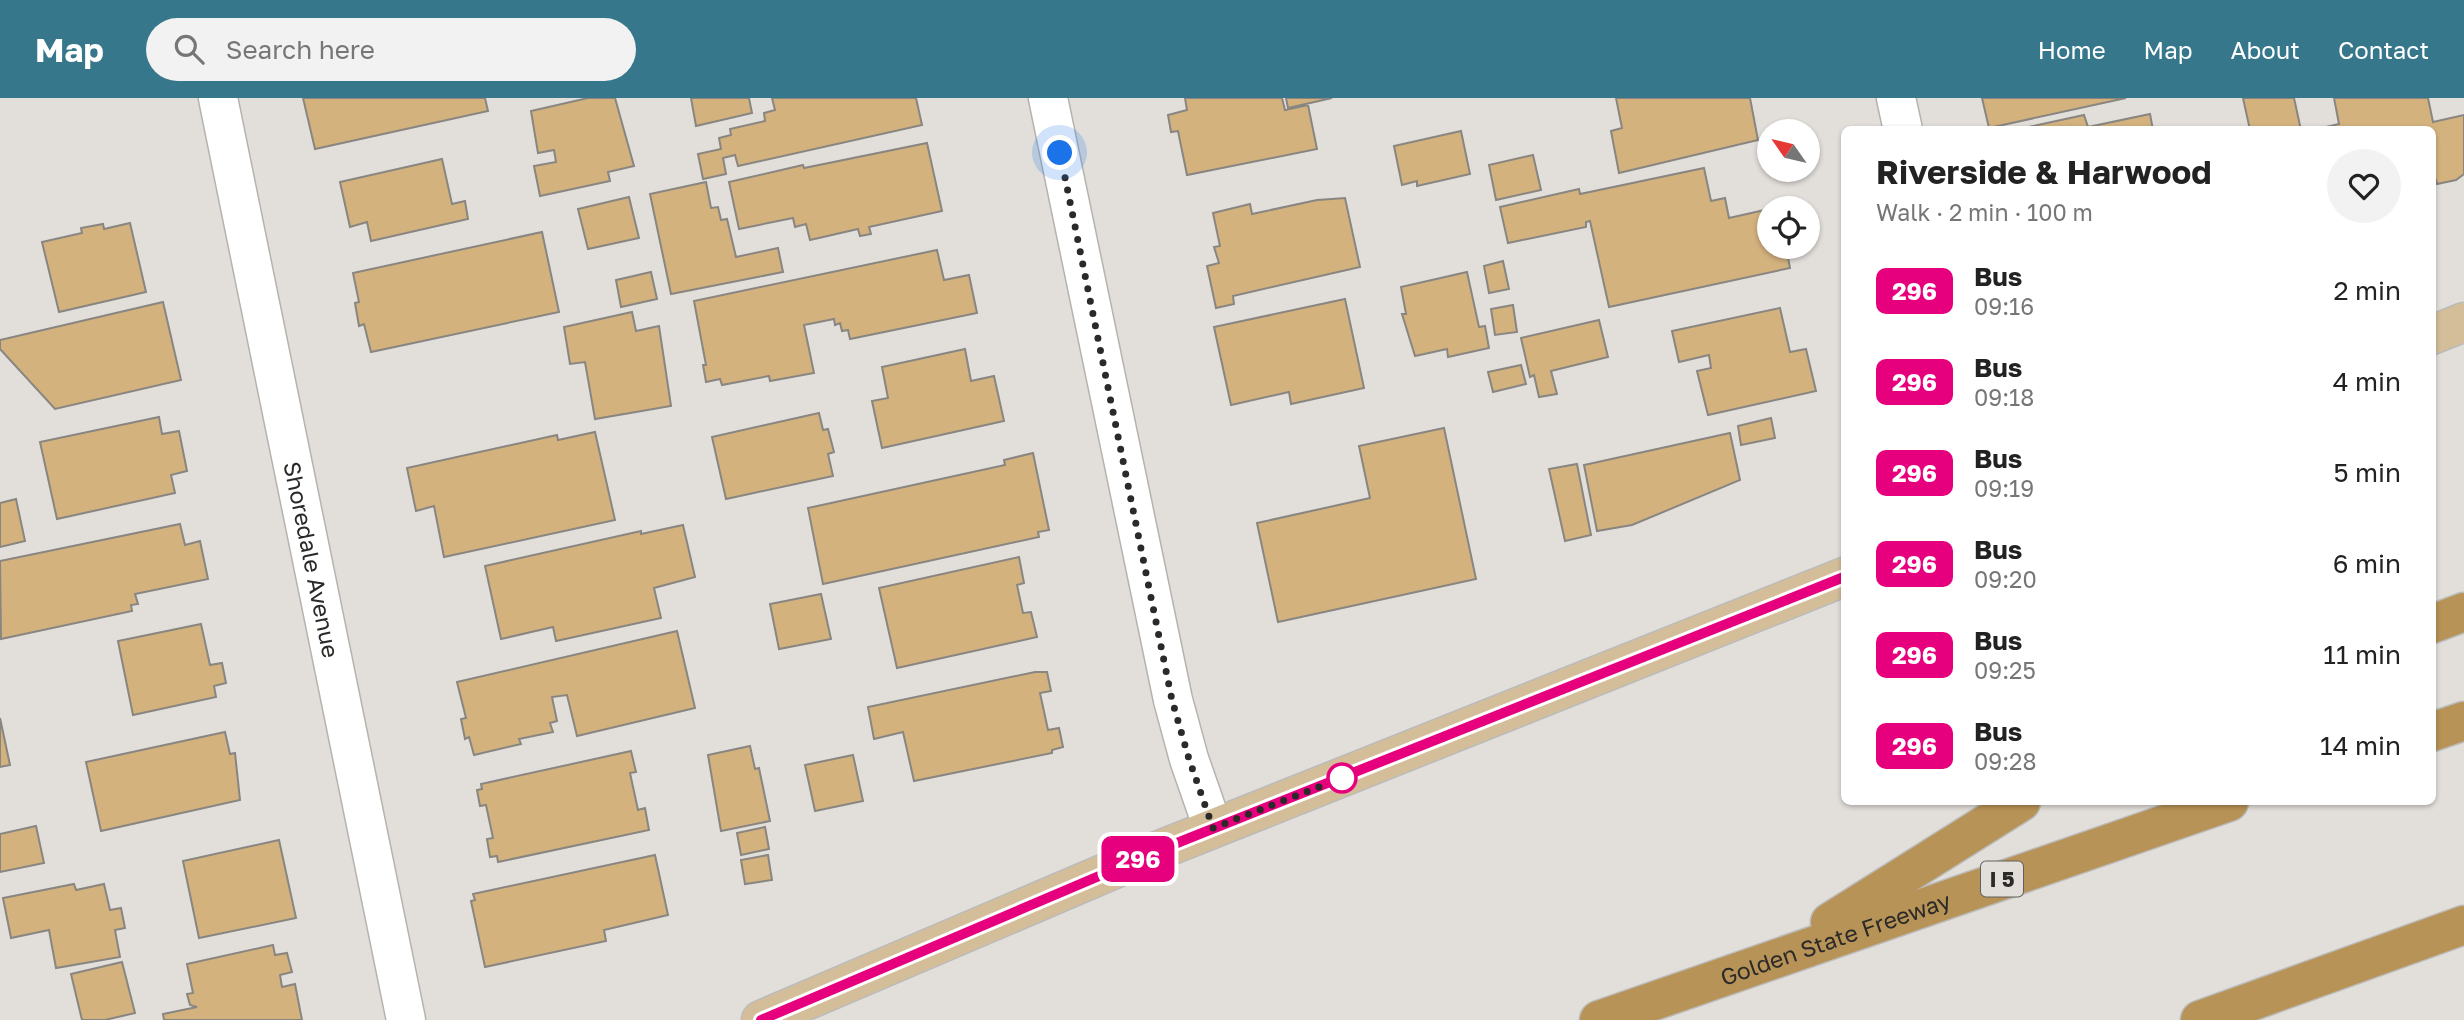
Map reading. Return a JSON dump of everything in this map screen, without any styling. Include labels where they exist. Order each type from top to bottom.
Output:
[{"type":"highway","points":[[2436,622],[2464,612]]},
{"type":"highway","points":[[2436,731],[2464,721]]},
{"type":"highway","points":[[1775,957],[2016,805]]},
{"type":"highway","name":"Golden State Freeway","points":[[1599,1020],[2220,805]]},
{"type":"highway","points":[[2200,1020],[2464,925]]},
{"type":"main road","points":[[2436,334],[2464,323]]},
{"type":"main road","points":[[761,1020],[1213,828],[1841,578]]},
{"type":"street","name":"Shoredale Avenue","points":[[218,98],[407,1020]]},
{"type":"street","points":[[1048,98],[1172,700],[1213,828]]},
{"type":"street","points":[[1896,98],[1902,126]]},
{"type":"building","points":[[303,98],[485,98],[488,111],[315,149]]},
{"type":"building","points":[[588,98],[615,98],[634,166],[608,172],[610,181],[540,196],[534,166],[556,162],[554,150],[538,153],[531,111]]},
{"type":"building","points":[[691,98],[749,98],[752,113],[696,126]]},
{"type":"building","points":[[772,98],[916,98],[922,125],[738,166],[735,155],[723,158],[726,174],[703,179],[698,154],[721,149],[719,138],[731,135],[730,129],[765,121],[764,113],[775,110]]},
{"type":"building","points":[[1185,98],[1282,98],[1285,110],[1308,105],[1317,149],[1187,175],[1178,131],[1171,132],[1168,115],[1187,110]]},
{"type":"building","points":[[1286,98],[1332,98],[1288,108]]},
{"type":"building","points":[[1616,98],[1750,98],[1757,140],[1619,173],[1611,131],[1622,128]]},
{"type":"building","points":[[1982,98],[2126,98],[1998,126],[1989,126]]},
{"type":"building","points":[[2243,98],[2294,98],[2300,126],[2249,126]]},
{"type":"building","points":[[2334,98],[2428,98],[2433,122],[2464,115],[2464,174],[2456,180],[2437,184],[2436,126],[2330,126],[2339,124]]},
{"type":"building","points":[[2150,114],[2152,126],[2093,126]]},
{"type":"building","points":[[2084,115],[2088,126],[2033,126]]},
{"type":"building","points":[[1461,131],[1470,174],[1417,186],[1417,181],[1402,185],[1394,146]]},
{"type":"building","points":[[927,143],[942,211],[869,227],[871,234],[860,236],[858,229],[810,240],[806,224],[795,227],[793,218],[739,229],[729,182],[803,165],[804,168]]},
{"type":"building","points":[[1533,155],[1541,190],[1496,200],[1489,165]]},
{"type":"building","points":[[442,159],[452,204],[465,201],[468,219],[371,241],[367,222],[350,227],[340,182]]},
{"type":"building","points":[[1704,168],[1711,201],[1725,198],[1729,218],[1757,212],[1757,259],[1788,259],[1790,268],[1609,307],[1590,221],[1586,222],[1586,227],[1508,243],[1500,207],[1579,189],[1580,194]]},
{"type":"building","points":[[706,182],[711,208],[718,207],[721,220],[727,219],[736,257],[778,248],[783,272],[671,294],[650,194]]},
{"type":"building","points":[[629,197],[639,238],[588,249],[578,209]]},
{"type":"building","points":[[1345,198],[1360,267],[1233,296],[1234,304],[1216,308],[1207,266],[1219,263],[1214,247],[1220,246],[1213,213],[1250,204],[1252,214],[1317,200]]},
{"type":"building","points":[[130,223],[146,292],[59,312],[42,242],[82,233],[81,228],[103,224],[104,229]]},
{"type":"building","points":[[542,232],[559,312],[371,352],[364,324],[359,326],[355,303],[359,302],[353,273]]},
{"type":"building","points":[[937,250],[944,280],[969,275],[977,313],[850,339],[848,330],[842,331],[840,323],[835,325],[834,319],[804,325],[814,373],[770,381],[769,376],[722,385],[720,379],[706,382],[703,365],[706,365],[694,301]]},
{"type":"building","points":[[1503,261],[1509,289],[1489,293],[1484,266]]},
{"type":"building","points":[[651,272],[657,299],[621,307],[616,280]]},
{"type":"building","points":[[1467,272],[1479,327],[1485,326],[1489,348],[1448,357],[1447,349],[1415,356],[1402,314],[1406,314],[1401,287]]},
{"type":"building","points":[[1345,299],[1364,388],[1291,404],[1289,392],[1231,405],[1214,327]]},
{"type":"building","points":[[163,302],[181,380],[55,409],[0,349],[0,340]]},
{"type":"building","points":[[1513,305],[1517,332],[1495,335],[1491,309]]},
{"type":"building","points":[[1780,308],[1790,352],[1806,349],[1816,391],[1708,415],[1697,371],[1711,368],[1709,355],[1679,362],[1672,331]]},
{"type":"building","points":[[632,312],[636,331],[659,326],[671,406],[595,419],[585,362],[570,364],[564,327]]},
{"type":"building","points":[[1599,320],[1608,357],[1551,371],[1557,394],[1539,397],[1534,375],[1530,377],[1521,338]]},
{"type":"building","points":[[965,349],[971,381],[994,376],[1004,421],[882,448],[872,401],[888,398],[882,367]]},
{"type":"building","points":[[1521,365],[1526,384],[1493,392],[1488,372]]},
{"type":"building","points":[[819,413],[823,430],[828,429],[834,452],[828,454],[833,476],[726,499],[712,437]]},
{"type":"building","points":[[159,417],[162,434],[179,431],[187,471],[171,475],[175,493],[57,519],[40,442]]},
{"type":"building","points":[[1771,418],[1775,438],[1741,445],[1738,426]]},
{"type":"building","points":[[1444,428],[1476,579],[1278,622],[1257,523],[1370,498],[1359,446]]},
{"type":"building","points":[[595,432],[615,520],[444,557],[434,506],[416,511],[407,468],[557,435],[558,440]]},
{"type":"building","points":[[1730,433],[1740,480],[1632,525],[1597,531],[1584,465]]},
{"type":"building","points":[[1033,453],[1049,530],[1038,532],[1039,537],[823,584],[808,508],[1005,465],[1004,460]]},
{"type":"building","points":[[1577,464],[1591,535],[1565,541],[1549,469]]},
{"type":"building","points":[[16,499],[25,541],[0,547],[0,503]]},
{"type":"building","points":[[180,524],[185,545],[200,541],[208,579],[135,594],[138,604],[131,605],[132,611],[1,639],[0,561]]},
{"type":"building","points":[[683,525],[695,577],[654,588],[661,618],[556,641],[553,627],[501,639],[485,566],[641,531],[641,534]]},
{"type":"building","points":[[1019,557],[1024,583],[1017,585],[1023,613],[1031,612],[1037,637],[897,668],[879,588]]},
{"type":"building","points":[[821,594],[831,639],[779,649],[770,604]]},
{"type":"building","points":[[201,624],[210,665],[222,663],[226,683],[214,686],[216,697],[133,715],[118,641]]},
{"type":"building","points":[[677,631],[695,708],[577,736],[567,695],[552,697],[557,721],[550,723],[553,732],[519,739],[521,744],[474,755],[469,737],[465,739],[461,719],[466,718],[457,682]]},
{"type":"building","points":[[1035,672],[1047,672],[1051,691],[1040,693],[1048,730],[1059,728],[1063,747],[1052,750],[1052,753],[914,781],[903,732],[874,739],[868,707]]},
{"type":"building","points":[[0,718],[10,765],[0,767]]},
{"type":"building","points":[[225,732],[230,754],[235,753],[240,800],[101,831],[86,762]]},
{"type":"building","points":[[750,746],[755,769],[759,768],[770,821],[721,831],[708,755]]},
{"type":"building","points":[[631,751],[636,772],[630,773],[638,810],[645,808],[649,830],[498,862],[497,856],[490,857],[487,839],[493,838],[486,805],[480,806],[477,790],[482,789],[481,784]]},
{"type":"building","points":[[853,755],[863,801],[815,811],[805,765]]},
{"type":"building","points":[[36,826],[44,863],[0,872],[0,834]]},
{"type":"building","points":[[765,827],[769,849],[741,855],[737,833]]},
{"type":"building","points":[[279,840],[296,918],[199,938],[183,861]]},
{"type":"building","points":[[655,855],[668,915],[604,930],[606,941],[485,967],[471,901],[475,900],[473,894]]},
{"type":"building","points":[[768,855],[772,880],[745,884],[741,860]]},
{"type":"building","points":[[74,884],[76,890],[104,884],[110,910],[121,908],[125,928],[115,930],[120,957],[56,968],[49,930],[11,938],[3,898]]},
{"type":"building","points":[[273,945],[275,955],[287,953],[292,972],[280,975],[282,987],[295,984],[302,1020],[164,1020],[163,1014],[197,1007],[190,1005],[187,994],[193,993],[187,964]]},
{"type":"building","points":[[122,962],[135,1013],[105,1020],[82,1020],[71,974]]},
{"type":"bus line","name":"296","points":[[761,1020],[1172,845],[1662,652],[1841,578]]},
{"type":"route","points":[[1060,153],[1172,700],[1213,828],[1342,778]]}]
